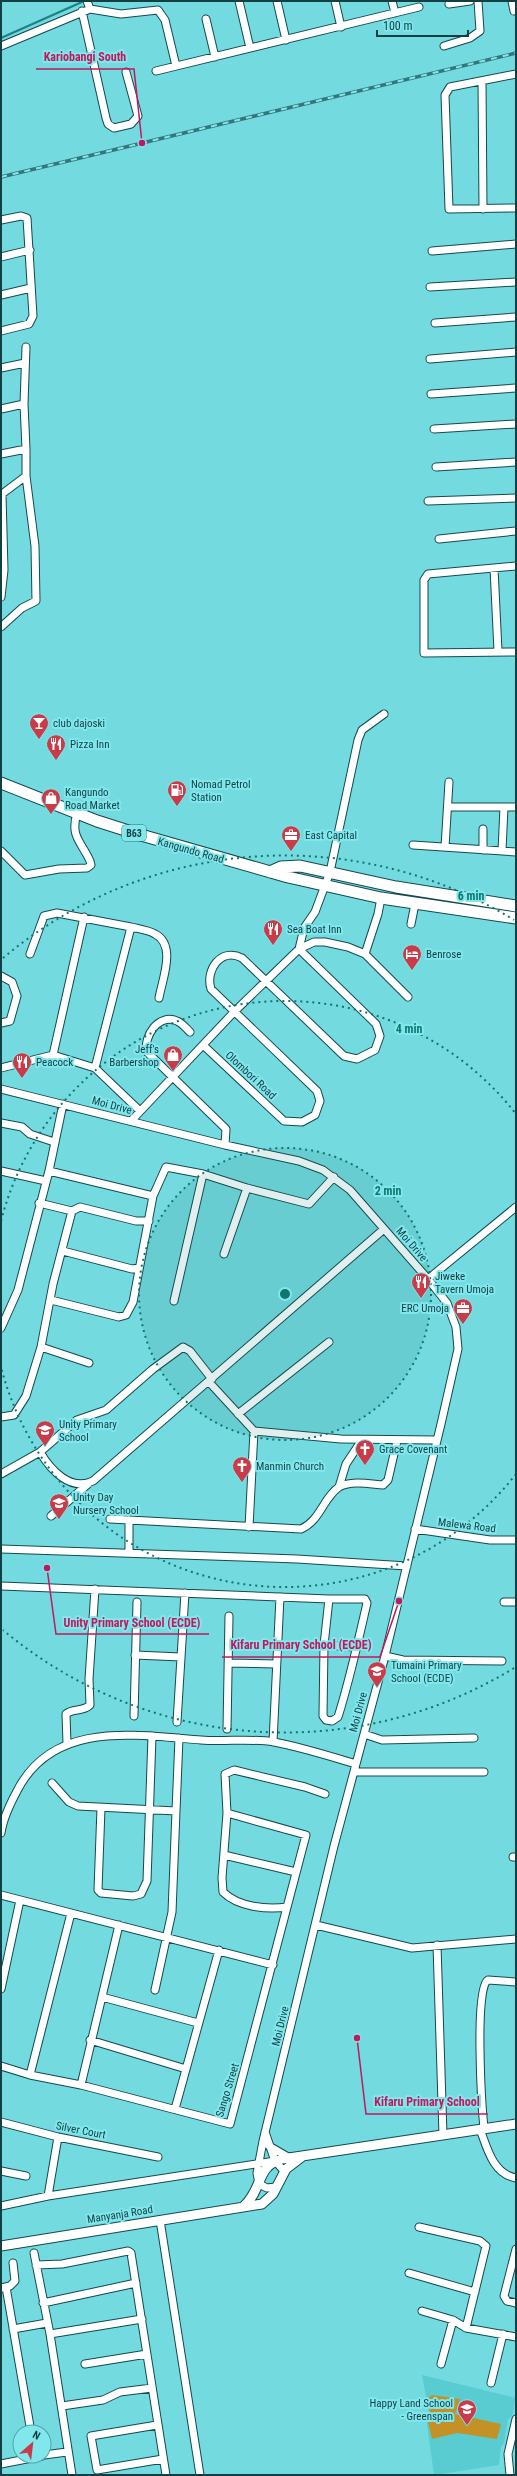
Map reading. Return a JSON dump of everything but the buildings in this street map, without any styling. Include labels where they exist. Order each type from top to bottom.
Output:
[{"type":"highway","name":"Kangundo Road","points":[[1,783],[77,813],[141,835],[270,872],[381,898],[516,918]]},
{"type":"highway","points":[[270,872],[290,866],[330,872],[396,887],[516,906]]},
{"type":"main road","points":[[394,900],[396,887]]},
{"type":"main road","name":"Manyanja Road","points":[[275,2161],[288,2157],[516,2124]]},
{"type":"main road","name":"Manyanja Road","points":[[1,2246],[244,2206],[258,2206],[266,2202],[284,2171],[303,2156]]},
{"type":"main road","points":[[244,2206],[254,2196],[264,2170],[275,2161]]},
{"type":"street","points":[[87,1],[86,10],[106,118],[108,124],[114,128],[131,124],[138,116],[126,72]]},
{"type":"street","points":[[239,1],[250,48]]},
{"type":"street","points":[[277,1],[286,40]]},
{"type":"street","points":[[335,1],[341,27]]},
{"type":"street","points":[[392,1],[395,13]]},
{"type":"street","points":[[449,4],[470,1]]},
{"type":"street","points":[[444,46],[470,38],[480,31],[478,1]]},
{"type":"street","points":[[512,1],[514,11]]},
{"type":"street","points":[[156,71],[419,7]]},
{"type":"street","points":[[1,46],[86,10],[121,14],[158,10],[165,20],[176,66]]},
{"type":"street","points":[[206,19],[215,57]]},
{"type":"street","points":[[516,74],[450,87],[445,95],[448,204],[452,209],[482,210],[516,208]]},
{"type":"street","points":[[482,81],[482,210]]},
{"type":"street","points":[[1,220],[21,216],[27,218],[30,250],[32,320],[29,324],[1,331]]},
{"type":"street","points":[[432,251],[516,244]]},
{"type":"street","points":[[1,257],[30,250]]},
{"type":"street","points":[[430,287],[516,282]]},
{"type":"street","points":[[1,295],[31,288]]},
{"type":"street","points":[[436,323],[516,317]]},
{"type":"street","points":[[1,627],[22,608],[36,601],[35,546],[26,476],[24,404],[26,347]]},
{"type":"street","points":[[430,359],[516,352]]},
{"type":"street","points":[[1,368],[25,363]]},
{"type":"street","points":[[431,394],[516,388]]},
{"type":"street","points":[[1,409],[24,404]]},
{"type":"street","points":[[434,429],[516,424]]},
{"type":"street","points":[[1,454],[26,449]]},
{"type":"street","points":[[436,467],[516,462]]},
{"type":"street","points":[[1,597],[4,570],[1,494],[26,476]]},
{"type":"street","points":[[428,501],[516,498]]},
{"type":"street","points":[[439,539],[516,531]]},
{"type":"street","points":[[516,566],[426,576],[424,653],[516,652]]},
{"type":"street","points":[[494,568],[498,651]]},
{"type":"street","points":[[299,949],[304,928],[315,912],[330,872],[358,740],[362,730],[384,714]]},
{"type":"street","points":[[445,847],[449,782]]},
{"type":"street","points":[[448,807],[516,807]]},
{"type":"street","points":[[502,851],[504,807]]},
{"type":"street","points":[[1,851],[25,875],[59,869],[88,868],[91,865],[90,861],[75,833],[74,824],[77,813]]},
{"type":"street","points":[[483,850],[484,829]]},
{"type":"street","points":[[413,845],[516,852]]},
{"type":"street","points":[[365,954],[378,914],[381,898]]},
{"type":"street","points":[[411,924],[415,904]]},
{"type":"street","points":[[30,954],[44,916],[47,914],[57,913],[84,917],[156,934],[165,944],[167,952],[159,998]]},
{"type":"street","points":[[53,1055],[84,917]]},
{"type":"street","points":[[95,1068],[131,927]]},
{"type":"street","points":[[131,1121],[265,980],[299,949],[314,942],[325,942],[348,947],[365,954],[408,997]]},
{"type":"street","points":[[234,1011],[211,989],[210,981],[218,960],[222,956],[235,954],[265,980],[344,1056],[357,1058],[375,1050],[380,1036],[376,1024],[299,949]]},
{"type":"street","points":[[1,976],[12,982],[17,996],[10,1021],[1,1023]]},
{"type":"street","name":"Olombori Road","points":[[203,1045],[284,1121],[302,1122],[315,1115],[320,1101],[317,1091],[234,1011]]},
{"type":"street","points":[[190,1032],[178,1022],[172,1020],[160,1023],[148,1035],[146,1043],[147,1052],[226,1129],[225,1145]]},
{"type":"street","points":[[1,1068],[53,1055],[95,1068],[140,1111]]},
{"type":"street","name":"Moi Drive","points":[[1,1089],[225,1145],[311,1164],[334,1177],[384,1229],[428,1279],[447,1303],[453,1314],[458,1340],[437,1440],[385,1656],[356,1764],[265,2131],[257,2173],[259,2184]]},
{"type":"street","points":[[1,1328],[18,1290],[39,1203],[49,1171],[63,1104]]},
{"type":"street","points":[[1,1123],[22,1127],[30,1134],[54,1142]]},
{"type":"street","points":[[51,1300],[123,1317],[133,1302],[153,1196],[166,1167],[204,1174],[247,1188],[309,1204],[334,1177]]},
{"type":"street","points":[[49,1171],[153,1196]]},
{"type":"street","points":[[1,1172],[46,1181]]},
{"type":"street","points":[[174,1301],[204,1174]]},
{"type":"street","points":[[224,1254],[247,1188]]},
{"type":"street","points":[[39,1203],[72,1211],[80,1207],[136,1221],[149,1221]]},
{"type":"street","points":[[428,1279],[516,1207]]},
{"type":"street","points":[[1,1417],[14,1415],[23,1401],[41,1347],[53,1284],[63,1251],[72,1211]]},
{"type":"street","points":[[51,1516],[211,1381],[384,1229]]},
{"type":"street","points":[[63,1251],[132,1269],[139,1268]]},
{"type":"street","points":[[238,1414],[329,1342]]},
{"type":"street","points":[[41,1347],[89,1363]]},
{"type":"street","points":[[1,1474],[40,1452],[77,1420],[106,1410],[153,1369],[182,1347],[190,1351],[211,1381],[254,1431],[362,1440],[437,1440]]},
{"type":"street","points":[[249,1527],[254,1431]]},
{"type":"street","points":[[110,1519],[293,1529],[308,1526],[339,1487],[346,1464],[362,1440]]},
{"type":"street","points":[[339,1487],[358,1483],[383,1485],[388,1480],[397,1441]]},
{"type":"street","points":[[40,1452],[48,1465],[61,1477],[70,1482],[88,1484]]},
{"type":"street","points":[[129,1520],[129,1553]]},
{"type":"street","name":"Malewa Road","points":[[415,1529],[490,1540],[516,1540]]},
{"type":"street","points":[[1,1549],[297,1559],[407,1566]]},
{"type":"street","points":[[1,1586],[329,1599],[366,1599],[365,1610],[356,1648],[356,1656],[344,1701],[338,1717],[332,1721],[326,1720],[323,1716],[324,1645],[329,1599]]},
{"type":"street","points":[[67,1744],[66,1714],[69,1711],[87,1708],[90,1705],[89,1679],[95,1589]]},
{"type":"street","points":[[178,1722],[185,1593]]},
{"type":"street","points":[[273,1742],[280,1597]]},
{"type":"street","points":[[134,1716],[137,1602]]},
{"type":"street","points":[[504,1602],[516,1602]]},
{"type":"street","points":[[226,1729],[229,1663],[229,1616]]},
{"type":"street","points":[[324,1645],[356,1648]]},
{"type":"street","points":[[135,1655],[181,1657]]},
{"type":"street","points":[[385,1656],[403,1660],[502,1661]]},
{"type":"street","points":[[229,1663],[276,1664]]},
{"type":"street","points":[[364,1734],[382,1740],[474,1738]]},
{"type":"street","points":[[101,1808],[98,1890],[101,1893],[133,1896],[143,1893],[148,1881],[148,1810],[152,1736]]},
{"type":"street","points":[[1,1829],[20,1783],[33,1765],[67,1744],[87,1737],[152,1736],[273,1742],[356,1764]]},
{"type":"street","points":[[154,1990],[172,1912],[179,1738]]},
{"type":"street","points":[[287,1907],[268,1909],[228,1897],[222,1888],[227,1813],[225,1774],[234,1770],[325,1794]]},
{"type":"street","points":[[354,1772],[484,1772]]},
{"type":"street","points":[[52,1783],[68,1802],[78,1806],[176,1811]]},
{"type":"street","name":"Sango Street","points":[[1,2066],[30,2075],[81,2085],[230,2124],[306,1835],[227,1813]]},
{"type":"street","points":[[224,1855],[296,1872]]},
{"type":"street","points":[[1,1895],[273,1965]]},
{"type":"street","points":[[1,1989],[20,1900]]},
{"type":"street","points":[[30,2075],[72,1913]]},
{"type":"street","points":[[81,2085],[90,2040],[119,1925]]},
{"type":"street","points":[[316,1925],[412,1948],[516,1940]]},
{"type":"street","points":[[437,1945],[443,2135]]},
{"type":"street","points":[[175,2109],[219,1950]]},
{"type":"street","points":[[516,1982],[488,1980],[483,1985],[480,2006],[480,2085],[482,2129],[497,2168],[505,2174],[516,2178]]},
{"type":"street","points":[[102,1997],[198,2023]]},
{"type":"street","points":[[90,2040],[186,2069]]},
{"type":"street","name":"Silver Court","points":[[1,2122],[58,2137],[158,2157]]},
{"type":"street","points":[[265,2131],[275,2161],[284,2171]]},
{"type":"street","points":[[48,2196],[58,2137]]},
{"type":"street","points":[[269,2146],[288,2157]]},
{"type":"street","points":[[1,2206],[48,2196],[260,2162],[275,2161]]},
{"type":"street","points":[[1,2171],[26,2176]]},
{"type":"street","points":[[259,2184],[268,2188],[276,2187]]},
{"type":"street","points":[[160,2220],[200,2475]]},
{"type":"street","points":[[420,2227],[480,2241],[486,2246],[466,2328]]},
{"type":"street","points":[[516,2249],[504,2296],[507,2301],[516,2304]]},
{"type":"street","points":[[36,2265],[62,2264],[128,2251],[131,2255],[166,2475]]},
{"type":"street","points":[[34,2254],[50,2334],[62,2406],[67,2452],[72,2475]]},
{"type":"street","points":[[13,2263],[15,2281],[10,2286],[4,2287],[30,2424]]},
{"type":"street","points":[[409,2273],[475,2292]]},
{"type":"street","points":[[43,2303],[136,2283]]},
{"type":"street","points":[[422,2312],[453,2320],[466,2328],[516,2337]]},
{"type":"street","points":[[50,2334],[142,2319]]},
{"type":"street","points":[[441,2364],[453,2320]]},
{"type":"street","points":[[13,2329],[47,2323]]},
{"type":"street","points":[[491,2383],[503,2334]]},
{"type":"street","points":[[85,2364],[147,2354]]},
{"type":"street","points":[[62,2406],[103,2400],[120,2392],[152,2388]]},
{"type":"street","points":[[510,2475],[508,2454],[516,2419]]},
{"type":"street","points":[[157,2425],[91,2436],[94,2463],[97,2470],[164,2459]]},
{"type":"street","points":[[52,2454],[67,2452]]},
{"type":"street","points":[[1,2464],[12,2462]]},
{"type":"shaded area","name":"Happy Land School - Greenspan","points":[[422,2375],[516,2398],[512,2416],[508,2419],[504,2443],[501,2447],[499,2465],[434,2475],[426,2417],[429,2413]]},
{"type":"shaded area","points":[[432,2395],[460,2399],[455,2414],[501,2424],[497,2439],[457,2433],[432,2439],[427,2418],[430,2413],[428,2398]]},
{"type":"waterway","points":[[1,38],[82,2]]},
{"type":"railway","points":[[1,177],[516,53]]},
{"type":"place","name":"Kariobangi South","points":[[142,143]]},
{"type":"place","name":"club dajoski","points":[[39,740]]},
{"type":"place","name":"Pizza Inn","points":[[56,761]]},
{"type":"place","name":"Nomad Petrol Station","points":[[177,807]]},
{"type":"place","name":"Kangundo Road Market","points":[[51,815]]},
{"type":"place","name":"East Capital","points":[[291,852]]},
{"type":"place","name":"Sea Boat Inn","points":[[273,946]]},
{"type":"place","name":"Benrose","points":[[412,971]]},
{"type":"place","name":"Jeff's Barbershop","points":[[173,1072]]},
{"type":"place","name":"Peacock","points":[[22,1079]]},
{"type":"place","name":"Jiweke Tavern Umoja","points":[[421,1299]]},
{"type":"place","name":"ERC Umoja","points":[[463,1325]]},
{"type":"place","name":"Unity Primary School","points":[[45,1447]]},
{"type":"place","name":"Grace Covenant","points":[[365,1466]]},
{"type":"place","name":"Manmin Church","points":[[242,1483]]},
{"type":"place","name":"Unity Day Nursery School","points":[[59,1520]]},
{"type":"place","name":"Unity Primary School (ECDE)","points":[[47,1568]]},
{"type":"place","name":"Kifaru Primary School (ECDE)","points":[[399,1601]]},
{"type":"place","name":"Tumaini Primary School (ECDE)","points":[[377,1688]]},
{"type":"place","name":"Kifaru Primary School","points":[[357,2038]]},
{"type":"place","name":"Happy Land School - Greenspan","points":[[467,2426]]}]
